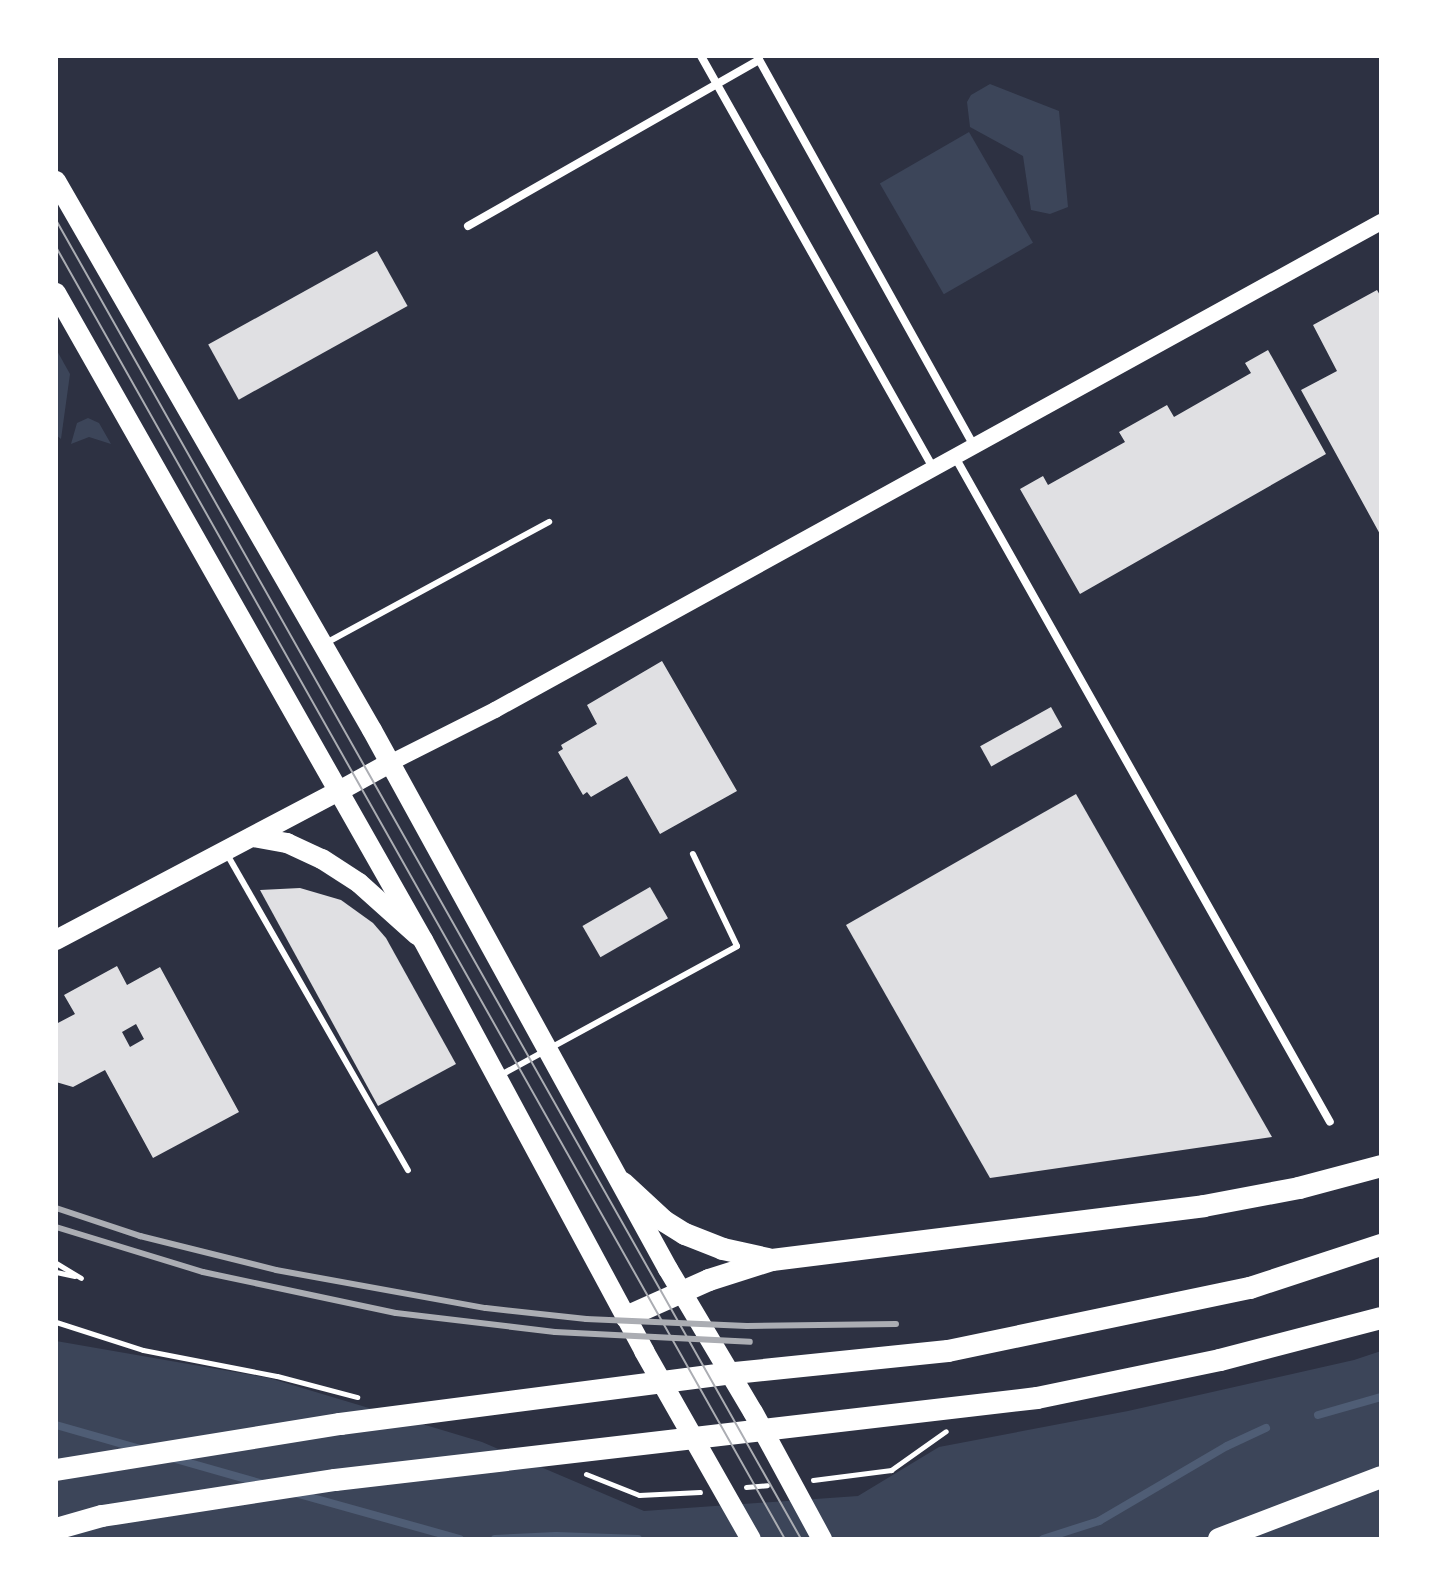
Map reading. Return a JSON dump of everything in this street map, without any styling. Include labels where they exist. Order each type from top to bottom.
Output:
[{"type":"highway","points":[[626,1317],[683,1291],[782,1260],[1204,1206],[1299,1188],[1381,1166]]},
{"type":"highway","points":[[623,1183],[664,1221],[685,1234],[723,1249],[782,1260]]},
{"type":"highway","points":[[56,1470],[340,1424],[725,1374],[948,1351],[1250,1288],[1381,1245]]},
{"type":"highway","points":[[56,1529],[102,1516],[335,1480],[1037,1398],[1220,1360],[1381,1318]]},
{"type":"highway","points":[[1219,1539],[1381,1477]]},
{"type":"main road","points":[[56,181],[323,644],[822,1539]]},
{"type":"main road","points":[[58,937],[226,853],[390,763],[495,710],[1381,222]]},
{"type":"main road","points":[[56,293],[423,940],[495,1078],[751,1539]]},
{"type":"main road","points":[[253,837],[287,843],[332,865],[359,883],[423,940]]},
{"type":"street","points":[[701,56],[933,468]]},
{"type":"street","points":[[468,226],[758,58],[974,446]]},
{"type":"street","points":[[954,457],[1330,1122]]},
{"type":"lane","points":[[323,644],[549,522]]},
{"type":"lane","points":[[226,853],[408,1170]]},
{"type":"lane","points":[[495,1078],[737,946],[693,854]]},
{"type":"path","points":[[56,1263],[81,1278],[56,1272]]},
{"type":"shaded area","points":[[990,84],[1059,111],[1068,207],[1050,214],[1031,210],[1023,156],[970,127],[967,102],[971,95]]},
{"type":"shaded area","points":[[969,132],[1033,243],[944,294],[880,184]]},
{"type":"shaded area","points":[[56,349],[70,374],[61,439],[56,435]]},
{"type":"shaded area","points":[[88,418],[99,423],[111,444],[89,437],[71,444],[77,423]]},
{"type":"shaded area","points":[[56,1341],[269,1378],[482,1442],[644,1511],[858,1496],[939,1447],[1128,1411],[1354,1360],[1381,1351],[1381,1539],[56,1539]]},
{"type":"building","points":[[377,251],[408,306],[239,400],[208,345]]},
{"type":"building","points":[[1377,290],[1381,297],[1381,536],[1301,390],[1337,371],[1313,325]]},
{"type":"building","points":[[1268,350],[1326,454],[1080,594],[1020,489],[1043,476],[1048,485],[1125,442],[1119,432],[1167,405],[1174,417],[1251,373],[1245,363]]},
{"type":"building","points":[[662,661],[737,791],[660,834],[627,776],[591,797],[587,792],[583,795],[558,752],[563,749],[561,745],[597,724],[587,705]]},
{"type":"building","points":[[1051,707],[1062,727],[991,766],[980,746]]},
{"type":"building","points":[[1076,794],[1272,1137],[990,1178],[846,925]]},
{"type":"building","points":[[650,887],[668,918],[600,957],[582,926]]},
{"type":"building","points":[[300,888],[341,900],[373,923],[386,938],[456,1064],[378,1106],[260,890]]},
{"type":"building","points":[[117,966],[127,985],[160,967],[239,1112],[153,1158],[105,1070],[73,1087],[56,1082],[56,1024],[75,1014],[64,995]],"holes":[[[136,1024],[144,1039],[130,1047],[122,1032]]]},
{"type":"waterway","points":[[1318,1415],[1381,1397]]},
{"type":"waterway","points":[[56,1425],[140,1449]]},
{"type":"waterway","points":[[1043,1539],[1099,1521],[1227,1446],[1266,1428]]},
{"type":"waterway","points":[[172,1458],[263,1484]]},
{"type":"waterway","points":[[295,1493],[460,1539]]},
{"type":"waterway","points":[[495,1539],[556,1536],[638,1539]]},
{"type":"tram line","points":[[56,220],[801,1539]]},
{"type":"tram line","points":[[56,247],[785,1539]]},
{"type":"railway","points":[[56,1208],[140,1236],[276,1270],[486,1308],[586,1319],[747,1326],[896,1324]]},
{"type":"railway","points":[[56,1227],[203,1272],[396,1313],[555,1332],[750,1342]]}]
